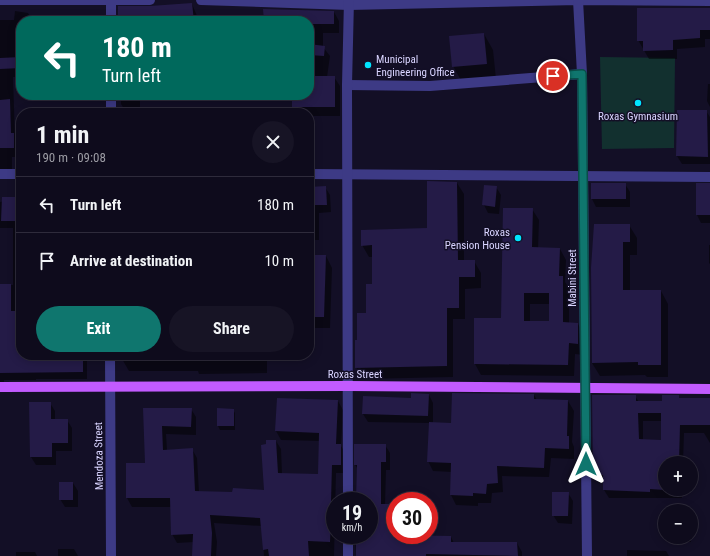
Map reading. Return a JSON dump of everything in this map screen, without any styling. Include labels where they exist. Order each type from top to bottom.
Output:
[{"type":"main road","name":"Roxas Street","points":[[0,387],[348,386],[710,389]]},
{"type":"street","points":[[0,0],[150,0]]},
{"type":"street","points":[[201,0],[349,2],[512,0],[710,1]]},
{"type":"street","name":"Mabini Street","points":[[578,0],[582,74],[584,175],[586,556]]},
{"type":"street","points":[[111,1],[111,16]]},
{"type":"street","points":[[348,492],[347,85],[349,2]]},
{"type":"street","points":[[347,85],[430,86],[582,74]]},
{"type":"street","points":[[0,174],[16,174]]},
{"type":"street","points":[[314,174],[710,177]]},
{"type":"street","name":"Mendoza Street","points":[[110,360],[111,556]]},
{"type":"street","points":[[348,544],[348,556]]},
{"type":"green space","name":"Roxas Gymnasium","points":[[600,57],[675,58],[674,148],[602,149]]},
{"type":"building","points":[[192,3],[193,16],[118,16],[118,6],[150,6]]},
{"type":"building","points":[[637,8],[710,8],[710,30],[700,30],[700,38],[673,40],[673,50],[643,51],[643,41],[637,41]]},
{"type":"building","points":[[263,9],[334,11],[334,24],[314,24],[314,16],[264,16]]},
{"type":"building","points":[[484,33],[487,64],[452,67],[449,36]]},
{"type":"building","points":[[314,45],[325,46],[324,56],[314,55]]},
{"type":"building","points":[[16,57],[16,68],[0,69],[0,58]]},
{"type":"building","points":[[314,76],[335,76],[335,107],[292,107],[292,100],[314,100]]},
{"type":"building","points":[[10,99],[11,133],[14,133],[14,148],[0,148],[0,100]]},
{"type":"building","points":[[677,110],[707,110],[708,157],[676,156]]},
{"type":"building","points":[[427,181],[457,182],[458,260],[475,260],[475,277],[459,277],[459,308],[447,308],[447,366],[355,368],[357,313],[366,313],[366,284],[372,284],[372,245],[361,246],[361,230],[427,228]]},
{"type":"building","points":[[591,183],[626,183],[626,199],[591,199]]},
{"type":"building","points":[[696,183],[710,183],[710,215],[696,215]]},
{"type":"building","points":[[484,185],[497,186],[495,207],[482,205]]},
{"type":"building","points":[[326,186],[327,205],[314,205],[314,187]]},
{"type":"building","points":[[2,197],[16,197],[16,221],[1,221]]},
{"type":"building","points":[[503,208],[533,208],[532,247],[560,248],[559,276],[563,276],[563,322],[578,323],[578,344],[569,343],[568,365],[474,364],[474,318],[501,318]],"holes":[[[524,293],[549,293],[549,321],[524,321]]]},
{"type":"building","points":[[594,224],[630,224],[630,242],[623,242],[623,290],[661,290],[661,365],[638,365],[638,362],[592,363],[591,268]]},
{"type":"building","points":[[314,255],[326,255],[324,317],[314,317]]},
{"type":"building","points":[[0,284],[11,284],[11,311],[16,311],[16,360],[83,360],[83,372],[0,373]]},
{"type":"building","points":[[411,393],[429,394],[428,416],[362,414],[363,396],[411,398]]},
{"type":"building","points":[[452,393],[534,394],[534,399],[568,400],[567,436],[569,436],[569,449],[545,448],[544,468],[497,466],[498,483],[487,484],[486,494],[473,493],[473,496],[450,495],[451,463],[427,462],[429,422],[451,423]]},
{"type":"building","points":[[592,395],[636,395],[636,401],[662,401],[662,395],[679,395],[679,398],[710,398],[710,425],[680,425],[679,456],[658,456],[658,490],[650,489],[650,492],[603,490],[603,475],[593,475]],"holes":[[[638,413],[661,413],[661,440],[639,439]]]},
{"type":"building","points":[[277,398],[338,400],[336,444],[341,444],[341,465],[332,465],[331,492],[326,492],[326,542],[308,541],[309,556],[269,556],[268,549],[263,550],[260,518],[210,515],[212,533],[211,556],[192,556],[193,534],[171,535],[170,498],[126,498],[126,463],[145,463],[143,408],[192,408],[191,427],[162,426],[163,450],[193,448],[195,491],[232,492],[233,488],[264,490],[261,445],[266,444],[266,440],[276,440],[278,473],[318,474],[319,433],[275,431]]},
{"type":"building","points":[[29,402],[51,402],[51,419],[68,419],[68,443],[52,443],[52,457],[30,457]]},
{"type":"building","points":[[217,408],[234,409],[234,426],[217,426]]},
{"type":"building","points":[[354,444],[386,444],[386,462],[381,462],[381,504],[386,504],[386,544],[438,544],[438,536],[451,536],[451,542],[517,542],[518,556],[426,554],[426,556],[356,556],[356,544],[378,544],[378,492],[356,492],[357,465],[354,465]]},
{"type":"building","points":[[59,482],[73,482],[73,500],[59,500]]},
{"type":"building","points":[[552,492],[569,492],[568,516],[552,516]]},
{"type":"place","name":"Municipal Engineering Office","points":[[368,65]]},
{"type":"place","name":"Roxas Gymnasium","points":[[638,103]]},
{"type":"place","name":"Roxas Pension House","points":[[518,238]]},
{"type":"route","points":[[553,76],[582,74],[586,464]]}]
